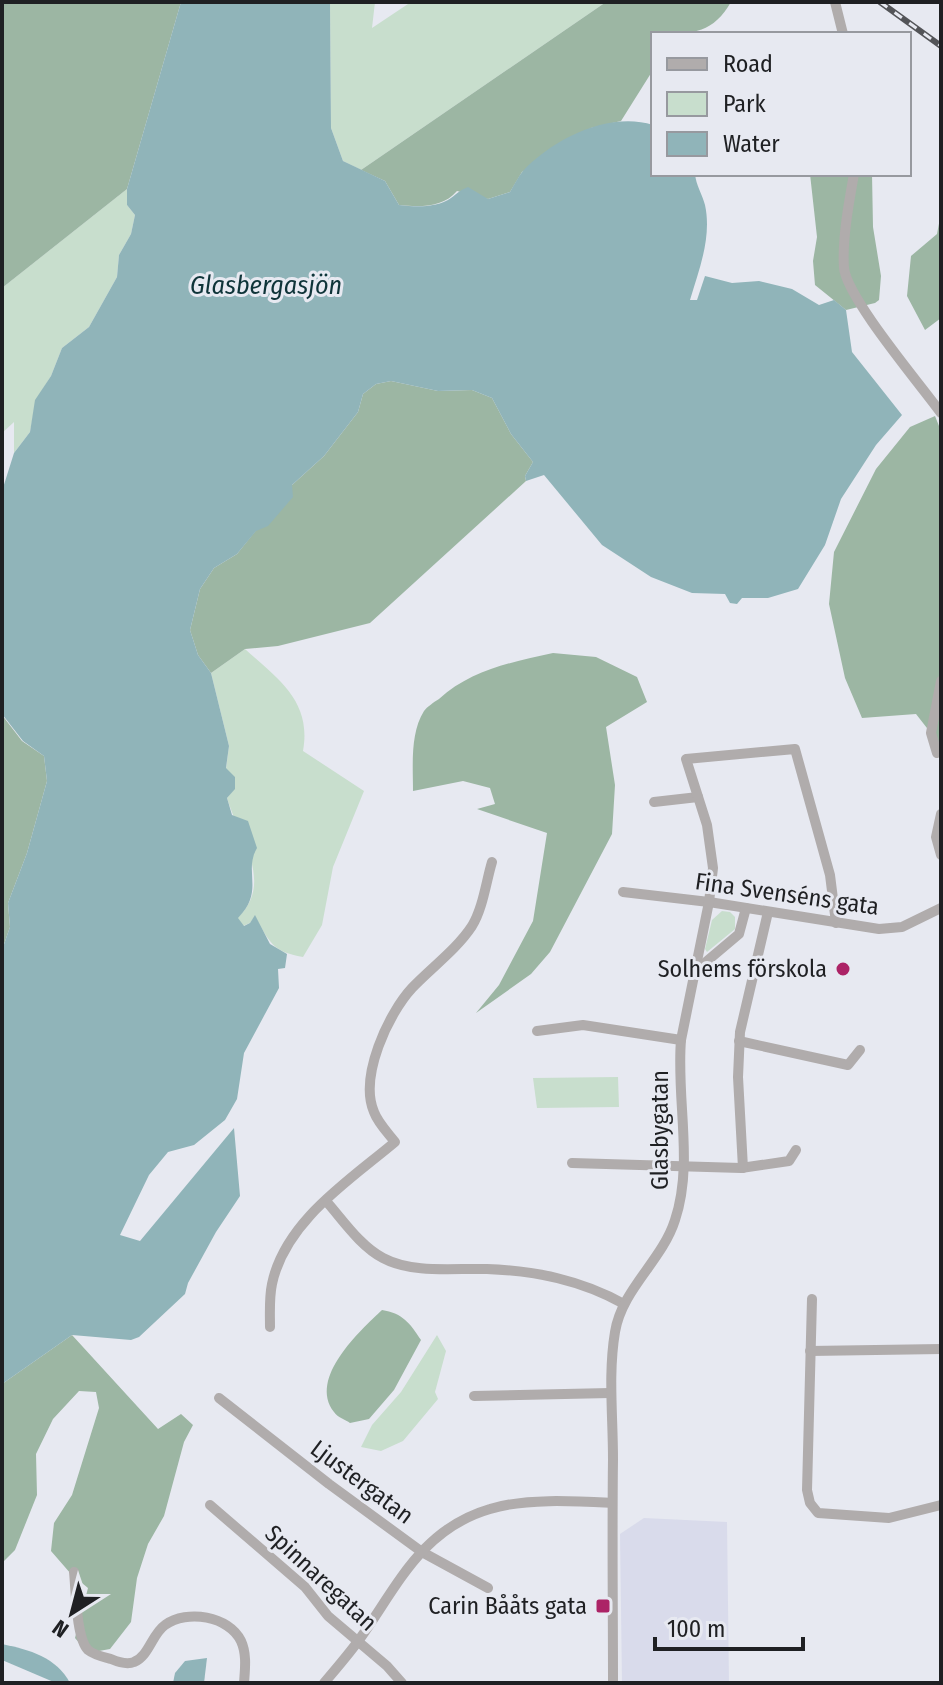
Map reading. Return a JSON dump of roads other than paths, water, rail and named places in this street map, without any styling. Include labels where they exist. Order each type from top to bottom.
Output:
[{"type":"street","points":[[835,2],[842,32]]},
{"type":"street","points":[[854,176],[844,270],[868,315],[941,413]]},
{"type":"street","points":[[937,753],[931,733],[941,681]]},
{"type":"street","name":"Glasbygatan","points":[[613,1683],[610,1393],[615,1330],[624,1304],[665,1245],[680,1201],[684,1167],[679,1059],[712,883],[712,854],[686,759],[795,749],[830,875],[836,923]]},
{"type":"street","points":[[654,802],[698,797]]},
{"type":"street","points":[[941,814],[936,837],[941,855]]},
{"type":"street","points":[[270,1327],[271,1292],[280,1262],[295,1235],[326,1201],[395,1142],[378,1120],[371,1103],[380,1042],[389,1020],[404,997],[473,924],[492,862]]},
{"type":"street","name":"Fina Svenséns gata","points":[[623,892],[709,902],[865,928],[894,928],[941,908]]},
{"type":"street","points":[[694,972],[739,934],[746,908]]},
{"type":"street","points":[[743,1168],[739,1041],[744,1007],[768,912]]},
{"type":"street","points":[[537,1031],[583,1025],[681,1040]]},
{"type":"street","points":[[739,1041],[848,1065],[860,1050]]},
{"type":"street","points":[[572,1163],[743,1168],[784,1163],[796,1150]]},
{"type":"street","points":[[326,1201],[376,1254],[399,1265],[553,1276],[581,1284],[624,1304]]},
{"type":"street","points":[[812,1299],[807,1490],[810,1503],[818,1513],[889,1518],[941,1505]]},
{"type":"street","points":[[810,1351],[941,1349]]},
{"type":"street","points":[[474,1396],[610,1393]]},
{"type":"street","name":"Ljustergatan","points":[[219,1398],[422,1552],[488,1588]]},
{"type":"street","points":[[324,1683],[359,1640],[409,1564],[456,1523],[491,1508],[558,1501],[612,1503]]},
{"type":"street","name":"Spinnaregatan","points":[[210,1505],[305,1587],[328,1616],[359,1640],[402,1683]]},
{"type":"street","points":[[74,1572],[81,1636],[91,1652],[117,1662],[133,1663],[169,1622],[189,1616],[210,1619],[228,1626],[240,1638],[245,1655],[244,1683]]},
{"type":"water","name":"Glasbergasjön","points":[[181,2],[330,2],[331,128],[343,161],[385,181],[399,205],[439,204],[468,187],[488,199],[510,192],[521,173],[535,159],[566,139],[600,125],[618,122],[651,125],[651,176],[696,176],[705,205],[706,241],[690,300],[697,300],[705,276],[732,283],[759,281],[792,289],[819,305],[834,300],[846,310],[852,352],[902,415],[876,445],[841,499],[825,545],[798,589],[768,598],[742,598],[737,604],[730,603],[725,594],[692,593],[651,577],[602,545],[544,475],[526,481],[525,476],[533,462],[511,434],[492,398],[472,390],[438,391],[391,381],[376,384],[363,394],[358,412],[324,456],[292,485],[293,497],[268,526],[256,531],[237,554],[214,568],[200,589],[190,630],[198,655],[211,673],[229,746],[226,768],[235,777],[235,789],[227,798],[232,815],[248,821],[257,848],[253,857],[250,899],[238,918],[244,926],[255,915],[270,944],[287,954],[285,968],[278,969],[279,988],[244,1053],[237,1099],[225,1120],[194,1145],[168,1152],[149,1175],[120,1235],[140,1241],[234,1128],[240,1196],[216,1232],[185,1294],[139,1337],[131,1340],[72,1335],[2,1384],[2,950],[10,927],[8,903],[27,853],[47,781],[44,756],[23,741],[2,714],[2,491],[14,453],[30,432],[35,400],[51,376],[62,348],[89,327],[117,277],[119,255],[131,234],[135,215],[127,205],[127,189]]},
{"type":"water","points":[[2,1644],[32,1652],[50,1661],[70,1683],[56,1683],[2,1660]]},
{"type":"water","points":[[207,1658],[204,1683],[173,1683],[175,1673],[185,1661]]},
{"type":"railway","points":[[880,2],[941,46]]},
{"type":"place","name":"Solhems förskola","points":[[843,969]]},
{"type":"place","name":"Carin Bååts gata","points":[[603,1606]]}]
